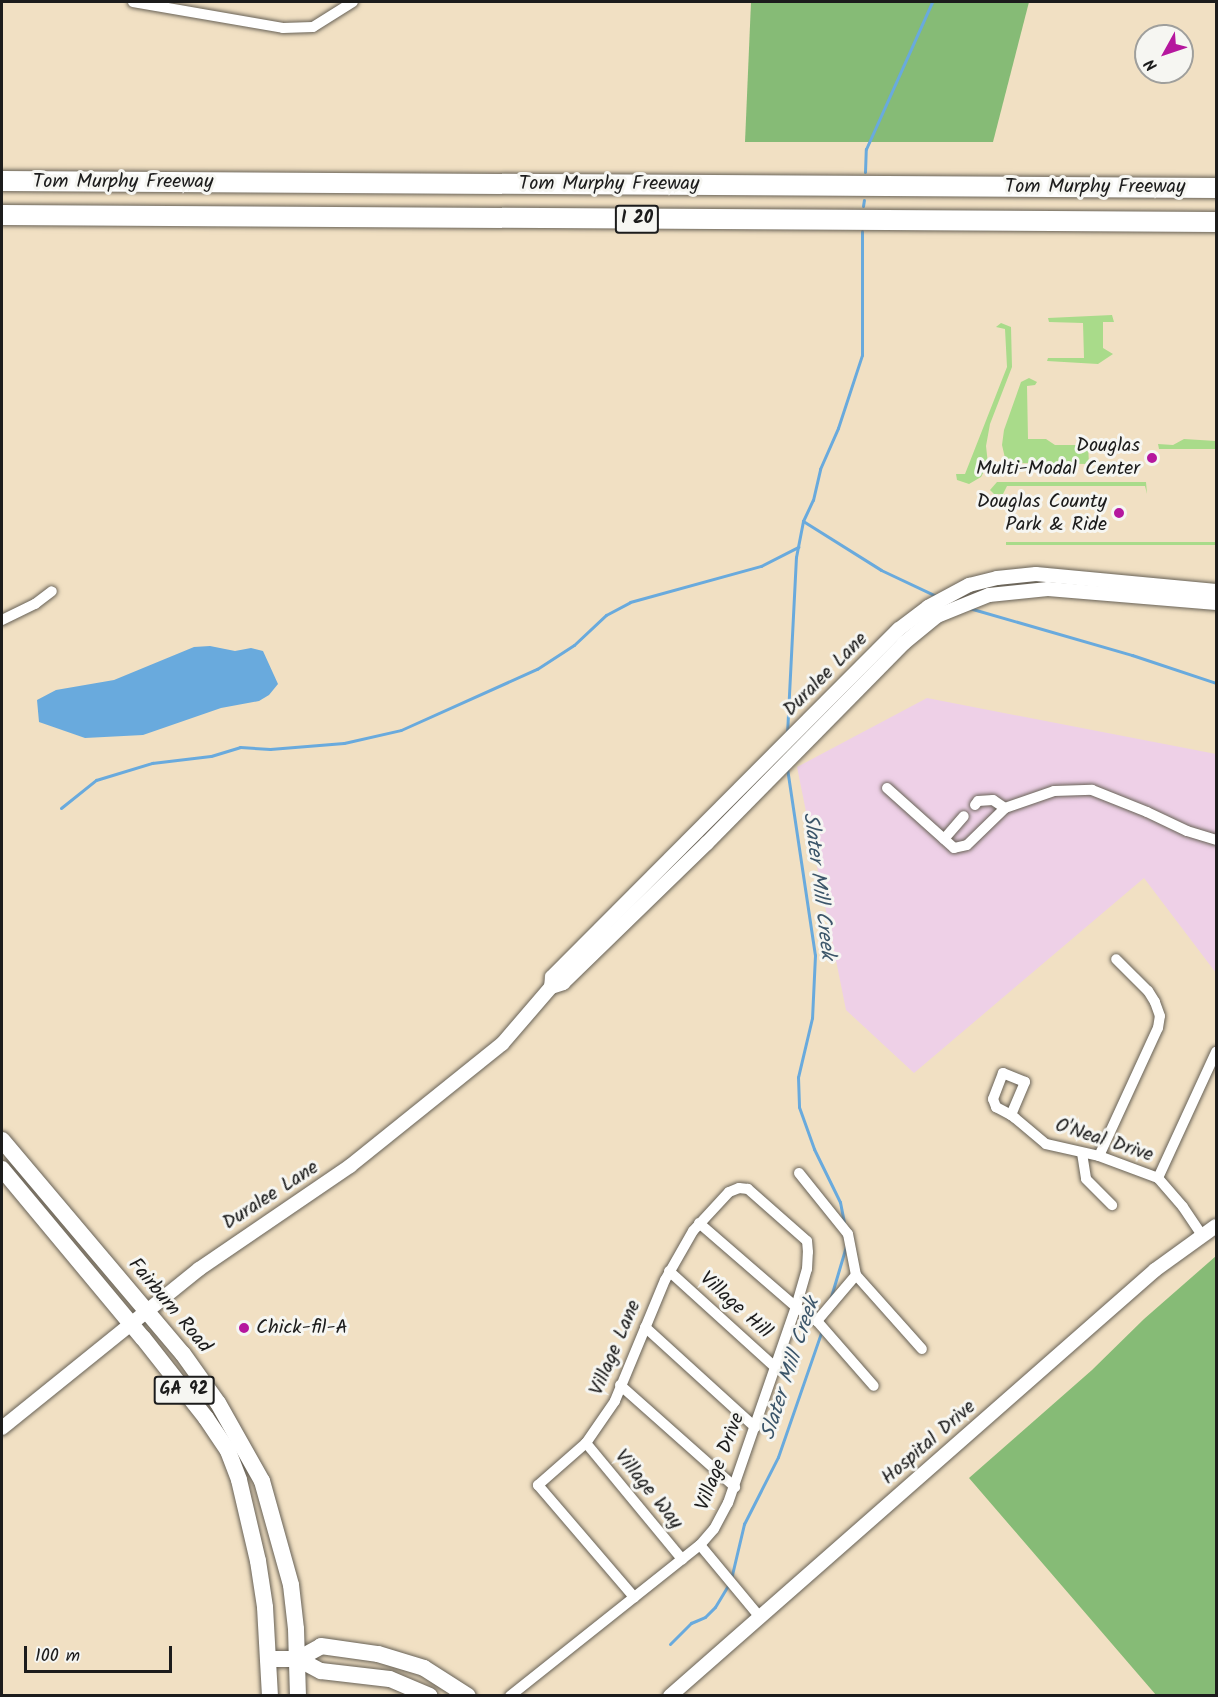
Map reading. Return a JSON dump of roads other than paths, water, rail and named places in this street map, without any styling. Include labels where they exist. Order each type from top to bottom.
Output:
[{"type":"highway","name":"Tom Murphy Freeway","points":[[2,181],[1216,188]]},
{"type":"highway","name":"Tom Murphy Freeway","points":[[2,215],[1216,222]]},
{"type":"highway","points":[[2,220],[57,216]]},
{"type":"main road","name":"Fairburn Road","points":[[2,1140],[207,1386],[262,1480],[291,1586],[297,1659]]},
{"type":"main road","name":"Fairburn Road","points":[[2,1168],[130,1322],[206,1418],[228,1451],[239,1480],[258,1561],[268,1659]]},
{"type":"main road","points":[[297,1659],[321,1646],[378,1654],[424,1668],[468,1695]]},
{"type":"main road","points":[[268,1659],[297,1659],[321,1671],[390,1679],[430,1695]]},
{"type":"main road","name":"GA 92","points":[[268,1659],[270,1695]]},
{"type":"main road","name":"GA 92","points":[[297,1659],[298,1695]]},
{"type":"street","points":[[133,2],[283,28],[313,27],[353,2]]},
{"type":"street","name":"Duralee Lane","points":[[551,987],[552,977],[709,817],[899,629],[928,607],[969,585],[997,578],[1036,574],[1216,591]]},
{"type":"street","name":"Duralee Lane","points":[[2,1428],[145,1310],[220,1253],[296,1204],[395,1131],[502,1044],[551,987],[564,983],[707,843],[904,643],[937,616],[989,595],[1048,589],[1216,603]]},
{"type":"street","points":[[2,620],[35,604],[52,591]]},
{"type":"street","points":[[887,788],[954,848],[967,845],[1005,808],[1054,791],[1092,790],[1187,831],[1216,840]]},
{"type":"street","points":[[975,805],[978,801],[993,800],[1005,808]]},
{"type":"street","points":[[944,839],[964,816]]},
{"type":"street","points":[[1099,1156],[1158,1028],[1160,1016],[1148,991],[1116,959]]},
{"type":"street","points":[[1158,1178],[1216,1052]]},
{"type":"street","name":"O'Neal Drive","points":[[1011,1115],[1046,1144],[1099,1156],[1158,1178],[1183,1207],[1202,1235]]},
{"type":"street","points":[[1082,1153],[1086,1179],[1112,1205]]},
{"type":"street","points":[[799,1173],[848,1234],[856,1275],[922,1349]]},
{"type":"street","name":"Village Lane","points":[[634,1597],[538,1485],[586,1443],[615,1401],[669,1271],[699,1223],[729,1192],[739,1188]]},
{"type":"street","name":"Village Drive","points":[[510,1695],[700,1545],[714,1529],[735,1487],[807,1269],[807,1241],[748,1189],[739,1188]]},
{"type":"street","points":[[699,1223],[796,1307],[817,1321],[874,1386]]},
{"type":"street","name":"Hospital Drive","points":[[670,1695],[1155,1270],[1216,1226]]},
{"type":"street","name":"Village Hill","points":[[669,1271],[776,1368]]},
{"type":"street","points":[[817,1321],[856,1275]]},
{"type":"street","points":[[645,1327],[755,1427]]},
{"type":"street","points":[[620,1385],[735,1487]]},
{"type":"street","name":"Village Way","points":[[586,1443],[682,1560]]},
{"type":"street","points":[[700,1545],[759,1616]]},
{"type":"water","points":[[210,646],[235,651],[251,648],[263,651],[278,684],[269,695],[259,701],[221,708],[143,735],[85,738],[39,722],[37,700],[56,690],[114,680],[194,647]]},
{"type":"waterway","name":"Slater Mill Creek","points":[[865,172],[866,149],[932,2]]},
{"type":"waterway","name":"Slater Mill Creek","points":[[863,206],[864,200]]},
{"type":"waterway","name":"Slater Mill Creek","points":[[787,734],[796,557],[803,521],[813,500],[820,469],[838,428],[862,355],[862,231]]},
{"type":"waterway","points":[[803,521],[881,570],[938,597]]},
{"type":"waterway","points":[[61,808],[96,780],[152,763],[211,756],[240,747],[270,749],[344,743],[401,730],[537,669],[574,645],[606,615],[630,602],[761,566],[798,547]]},
{"type":"waterway","points":[[969,608],[1132,655],[1216,683]]},
{"type":"waterway","name":"Slater Mill Creek","points":[[787,768],[815,955],[812,1018],[798,1077],[799,1107],[814,1149],[840,1202],[844,1222]]},
{"type":"waterway","name":"Slater Mill Creek","points":[[830,1300],[846,1246]]},
{"type":"waterway","name":"Slater Mill Creek","points":[[731,1579],[744,1524],[778,1457],[822,1330]]},
{"type":"waterway","name":"Slater Mill Creek","points":[[670,1644],[691,1623],[705,1617],[715,1607],[728,1585]]},
{"type":"place","name":"Douglas Multi-Modal Center","points":[[1152,458]]},
{"type":"place","name":"Douglas County Park & Ride","points":[[1119,513]]},
{"type":"place","name":"Chick-fil-A","points":[[244,1328]]}]
